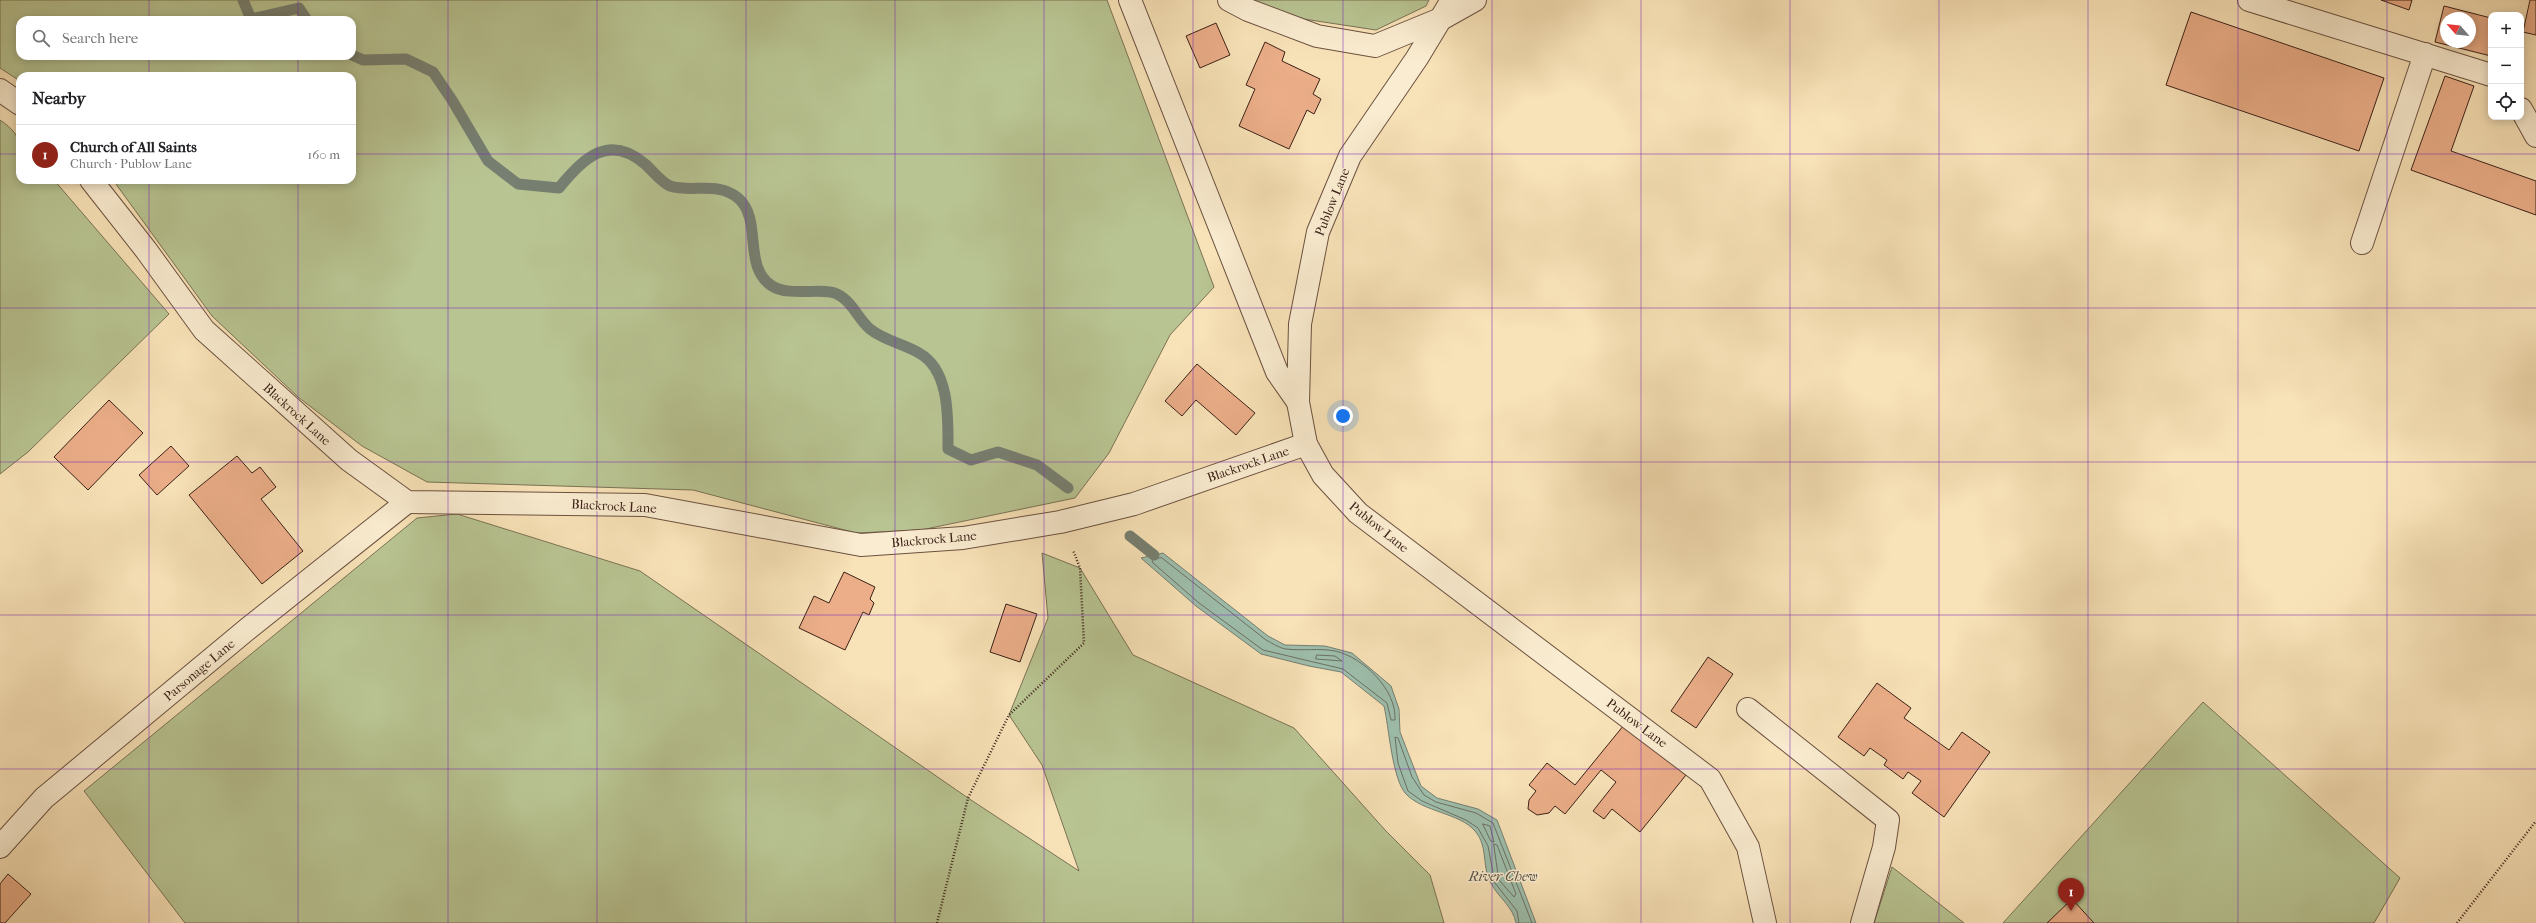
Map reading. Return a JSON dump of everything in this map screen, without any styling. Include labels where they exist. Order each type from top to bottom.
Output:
[{"type":"street","points":[[1130,0],[1277,372],[1298,402]]},
{"type":"street","points":[[1229,0],[1248,10],[1317,36],[1375,46],[1447,9],[1475,0]]},
{"type":"street","points":[[2249,0],[2488,74]]},
{"type":"street","name":"Publow Lane","points":[[1447,9],[1350,156],[1318,232],[1300,324],[1298,402],[1306,444],[1323,475],[1358,513],[1710,779],[1748,847],[1765,923]]},
{"type":"street","points":[[2362,243],[2425,54]]},
{"type":"street","points":[[0,90],[16,101]]},
{"type":"street","points":[[2524,114],[2536,136]]},
{"type":"street","name":"Blackrock Lane","points":[[94,184],[146,250],[204,330],[349,460],[408,502],[645,505],[861,545],[877,544],[963,538],[1060,522],[1134,504],[1306,444]]},
{"type":"street","name":"Parsonage Lane","points":[[0,847],[44,798],[250,627],[408,502]]},
{"type":"street","points":[[1748,709],[1888,820],[1884,847],[1862,923]]},
{"type":"path","points":[[937,923],[968,798],[1009,715],[1084,643],[1080,568]]},
{"type":"path","points":[[2457,923],[2536,821]]},
{"type":"green space","points":[[0,0],[1107,0],[1214,287],[1170,335],[1109,453],[1075,498],[921,530],[856,533],[693,490],[427,482],[362,446],[298,397],[212,316],[116,184],[356,184],[356,72],[16,72],[16,78],[0,68]]},
{"type":"green space","points":[[1252,0],[1429,0],[1426,6],[1376,30],[1297,18]]},
{"type":"green space","points":[[0,120],[16,135],[16,184],[57,184],[169,314],[28,452],[0,474]]},
{"type":"green space","points":[[457,514],[640,571],[968,798],[1079,871],[1042,765],[1009,715],[1048,618],[1042,553],[1080,568],[1133,655],[1294,728],[1385,830],[1430,875],[1444,923],[185,923],[84,791],[417,518]]},
{"type":"green space","points":[[2203,702],[2400,878],[2374,923],[2003,923]]},
{"type":"green space","points":[[1892,867],[1964,923],[1874,923]]},
{"type":"water","name":"River Chew","points":[[1163,553],[1268,636],[1285,645],[1325,646],[1352,653],[1391,686],[1399,709],[1400,732],[1421,786],[1437,798],[1478,809],[1497,820],[1536,923],[1516,923],[1512,912],[1495,890],[1489,879],[1482,844],[1475,831],[1460,820],[1431,809],[1413,800],[1401,787],[1394,765],[1384,706],[1341,672],[1261,654],[1196,606],[1141,558]]},
{"type":"building","points":[[2381,0],[2412,0],[2409,10]]},
{"type":"building","points":[[2530,0],[2536,0],[2536,35],[2524,32]]},
{"type":"building","points":[[2444,6],[2468,12],[2442,12]]},
{"type":"building","points":[[2191,12],[2384,78],[2359,151],[2166,85]]},
{"type":"building","points":[[2476,14],[2488,17],[2488,55],[2459,48],[2476,48]]},
{"type":"building","points":[[2440,22],[2440,43],[2435,42]]},
{"type":"building","points":[[1216,23],[1230,55],[1200,68],[1186,36]]},
{"type":"building","points":[[1265,42],[1285,52],[1282,61],[1320,79],[1313,94],[1321,99],[1314,114],[1307,110],[1289,149],[1239,126],[1255,89],[1246,85]]},
{"type":"building","points":[[2445,76],[2474,86],[2451,151],[2536,181],[2536,215],[2411,170]]},
{"type":"building","points":[[1197,364],[1255,413],[1236,435],[1196,400],[1182,416],[1165,401]]},
{"type":"building","points":[[109,400],[143,433],[88,490],[54,457]]},
{"type":"building","points":[[171,446],[189,466],[157,495],[139,475]]},
{"type":"building","points":[[237,456],[252,473],[260,467],[276,487],[261,499],[303,551],[262,584],[189,495]]},
{"type":"building","points":[[844,572],[875,587],[870,599],[874,603],[869,615],[863,612],[845,650],[799,628],[814,596],[829,603]]},
{"type":"building","points":[[1006,604],[1037,614],[1020,662],[990,652]]},
{"type":"building","points":[[1708,657],[1733,674],[1696,728],[1671,711]]},
{"type":"building","points":[[1877,683],[1911,708],[1904,718],[1949,750],[1962,732],[1990,752],[1944,817],[1912,793],[1921,781],[1908,772],[1903,779],[1884,765],[1887,760],[1870,748],[1864,756],[1838,737]]},
{"type":"building","points":[[1624,725],[1686,775],[1640,832],[1612,809],[1604,819],[1593,811],[1616,782],[1601,770],[1565,814],[1555,806],[1549,813],[1537,815],[1528,809],[1529,800],[1536,791],[1529,785],[1547,763],[1575,785]]},
{"type":"building","points":[[8,874],[31,894],[5,923],[0,923],[0,884]]},
{"type":"building","points":[[2072,899],[2094,923],[2047,923]]},
{"type":"waterway","points":[[243,0],[250,16]]},
{"type":"waterway","points":[[264,16],[299,8],[304,16]]},
{"type":"waterway","points":[[356,57],[363,60],[406,59],[433,72],[452,100],[488,161],[518,184],[559,188],[587,159],[608,150],[620,150],[632,155],[645,164],[660,179],[670,186],[678,188],[722,190],[730,193],[738,198],[745,207],[750,218],[758,267],[763,278],[772,286],[788,291],[824,291],[837,294],[847,301],[866,325],[875,333],[919,353],[929,361],[937,371],[945,396],[948,423],[948,449],[971,460],[998,452],[1037,465],[1068,488]]},
{"type":"waterway","points":[[1130,536],[1154,555]]},
{"type":"place","name":"Church of All Saints","points":[[2071,911]]}]
